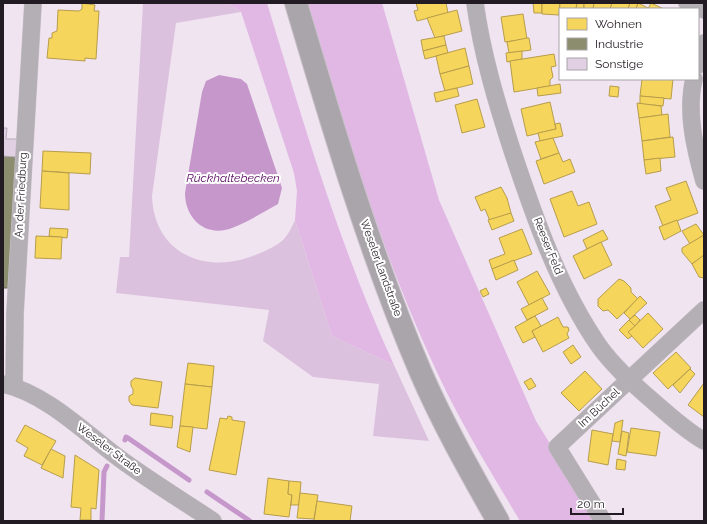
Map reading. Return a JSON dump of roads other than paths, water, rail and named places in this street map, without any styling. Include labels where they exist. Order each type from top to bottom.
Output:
[{"type":"main road","name":"Weseler Landstraße","points":[[296,3],[374,253],[422,374],[464,460],[498,521]]},
{"type":"street","name":"An der Friedburg","points":[[9,385],[15,313],[33,3]]},
{"type":"street","name":"Reeser Feld","points":[[475,3],[488,70],[524,187],[572,304],[600,347],[628,380],[686,431],[704,441]]},
{"type":"street","points":[[687,3],[704,10]]},
{"type":"street","points":[[699,61],[704,43]]},
{"type":"street","points":[[694,80],[692,115],[695,148],[704,181]]},
{"type":"street","name":"Im Büchel","points":[[603,521],[558,447],[704,310]]},
{"type":"street","name":"Weseler Straße","points":[[9,385],[51,406],[123,461],[213,521]]},
{"type":"water","name":"Rückhaltebecken","points":[[219,75],[241,79],[247,84],[282,188],[278,204],[232,228],[213,230],[198,224],[193,218],[186,202],[185,193],[202,92],[206,81]]},
{"type":"waterway","points":[[125,440],[126,437],[128,438],[189,480]]},
{"type":"waterway","points":[[102,521],[104,472],[107,466]]},
{"type":"waterway","points":[[207,492],[250,521]]}]
